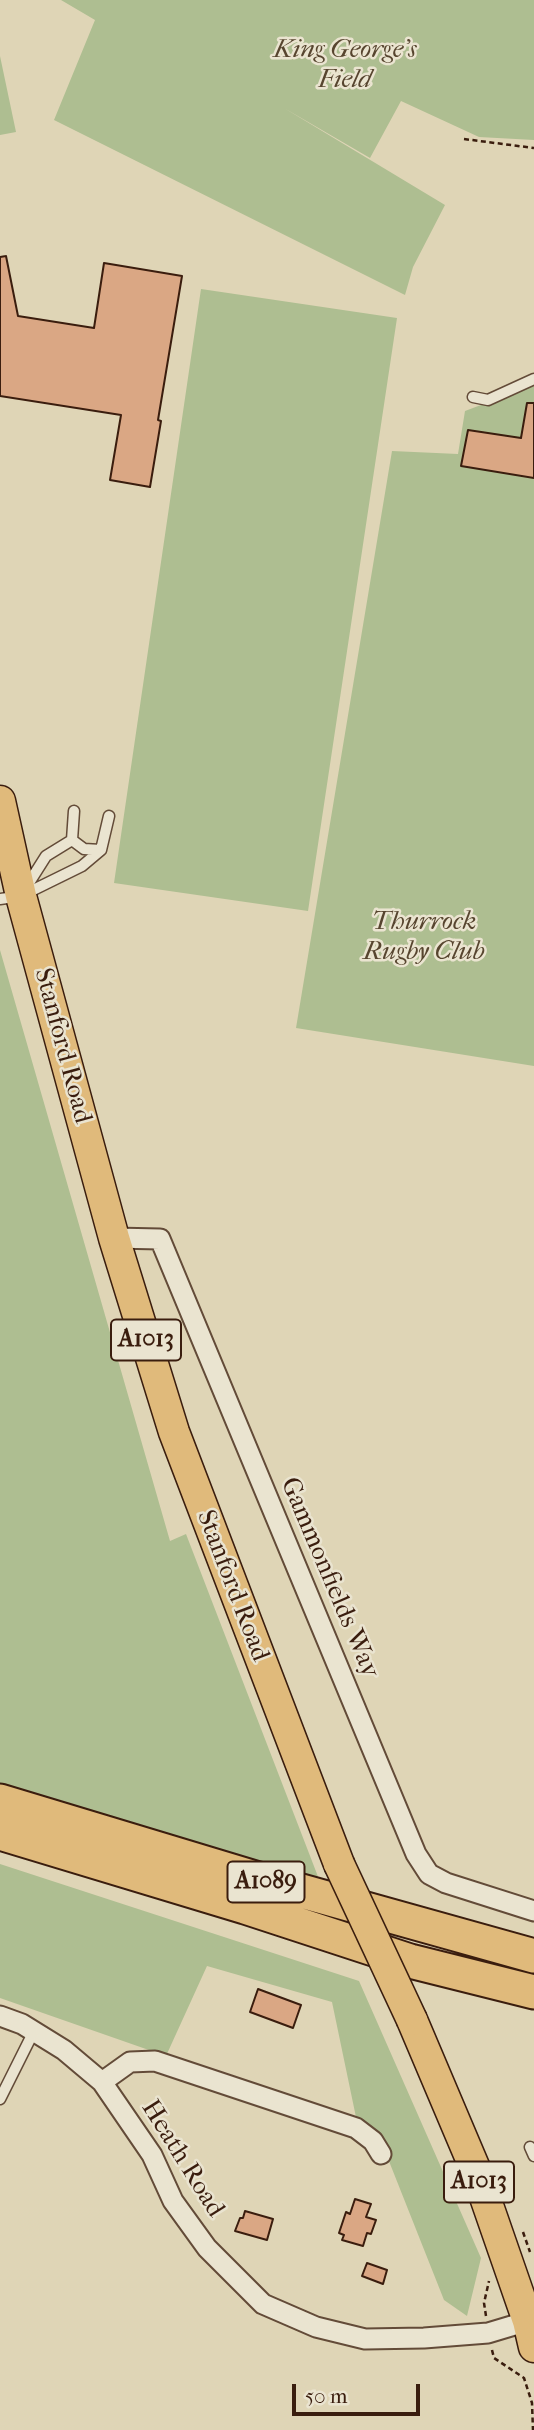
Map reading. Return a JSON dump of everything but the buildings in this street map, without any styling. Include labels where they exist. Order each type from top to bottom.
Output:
[{"type":"highway","name":"A1089","points":[[0,1801],[255,1878],[534,1956]]},
{"type":"highway","name":"A1089","points":[[0,1833],[245,1907],[410,1961]]},
{"type":"highway","points":[[410,1961],[534,1992]]},
{"type":"highway","points":[[410,1961],[534,2011]]},
{"type":"main road","name":"Stanford Road","points":[[0,801],[10,898],[174,1432],[339,1864],[412,2020],[476,2171],[531,2334]]},
{"type":"street","name":"Gammonfields Way","points":[[114,1238],[160,1238],[410,1841],[422,1864],[429,1874],[446,1883],[534,1911]]},
{"type":"street","name":"Heath Road","points":[[0,2016],[22,2024],[64,2050],[102,2082],[152,2155],[173,2201],[207,2248],[263,2304],[316,2327],[365,2339],[488,2333],[531,2334]]},
{"type":"street","points":[[102,2082],[130,2062],[155,2061],[356,2128],[373,2141],[381,2154]]},
{"type":"lane","points":[[473,397],[488,400],[534,379]]},
{"type":"lane","points":[[72,840],[74,811]]},
{"type":"lane","points":[[10,898],[82,866],[101,850],[109,816]]},
{"type":"lane","points":[[10,898],[46,856],[72,840]]},
{"type":"lane","points":[[72,840],[84,849],[101,850]]},
{"type":"lane","points":[[0,2099],[34,2031]]},
{"type":"path","points":[[464,139],[534,148]]},
{"type":"path","points":[[494,2358],[524,2378],[532,2403],[533,2430]]},
{"type":"green space","name":"King George's Field","points":[[61,0],[534,0],[534,140],[479,137],[401,101],[370,158],[284,108],[445,205],[413,267],[405,295],[54,120],[95,20]]},
{"type":"green space","points":[[0,56],[16,132],[0,135]]},
{"type":"green space","points":[[201,289],[397,318],[308,911],[114,883]]},
{"type":"green space","name":"Thurrock Rugby Club","points":[[534,385],[534,1066],[296,1028],[392,451],[458,454],[465,411]]},
{"type":"green space","points":[[0,950],[170,1541],[186,1534],[322,1887],[0,1787]]},
{"type":"green space","points":[[0,1864],[359,1981],[481,2258],[467,2316],[444,2300],[381,2141],[357,2122],[332,2002],[207,1966],[166,2056],[0,1998]]}]
